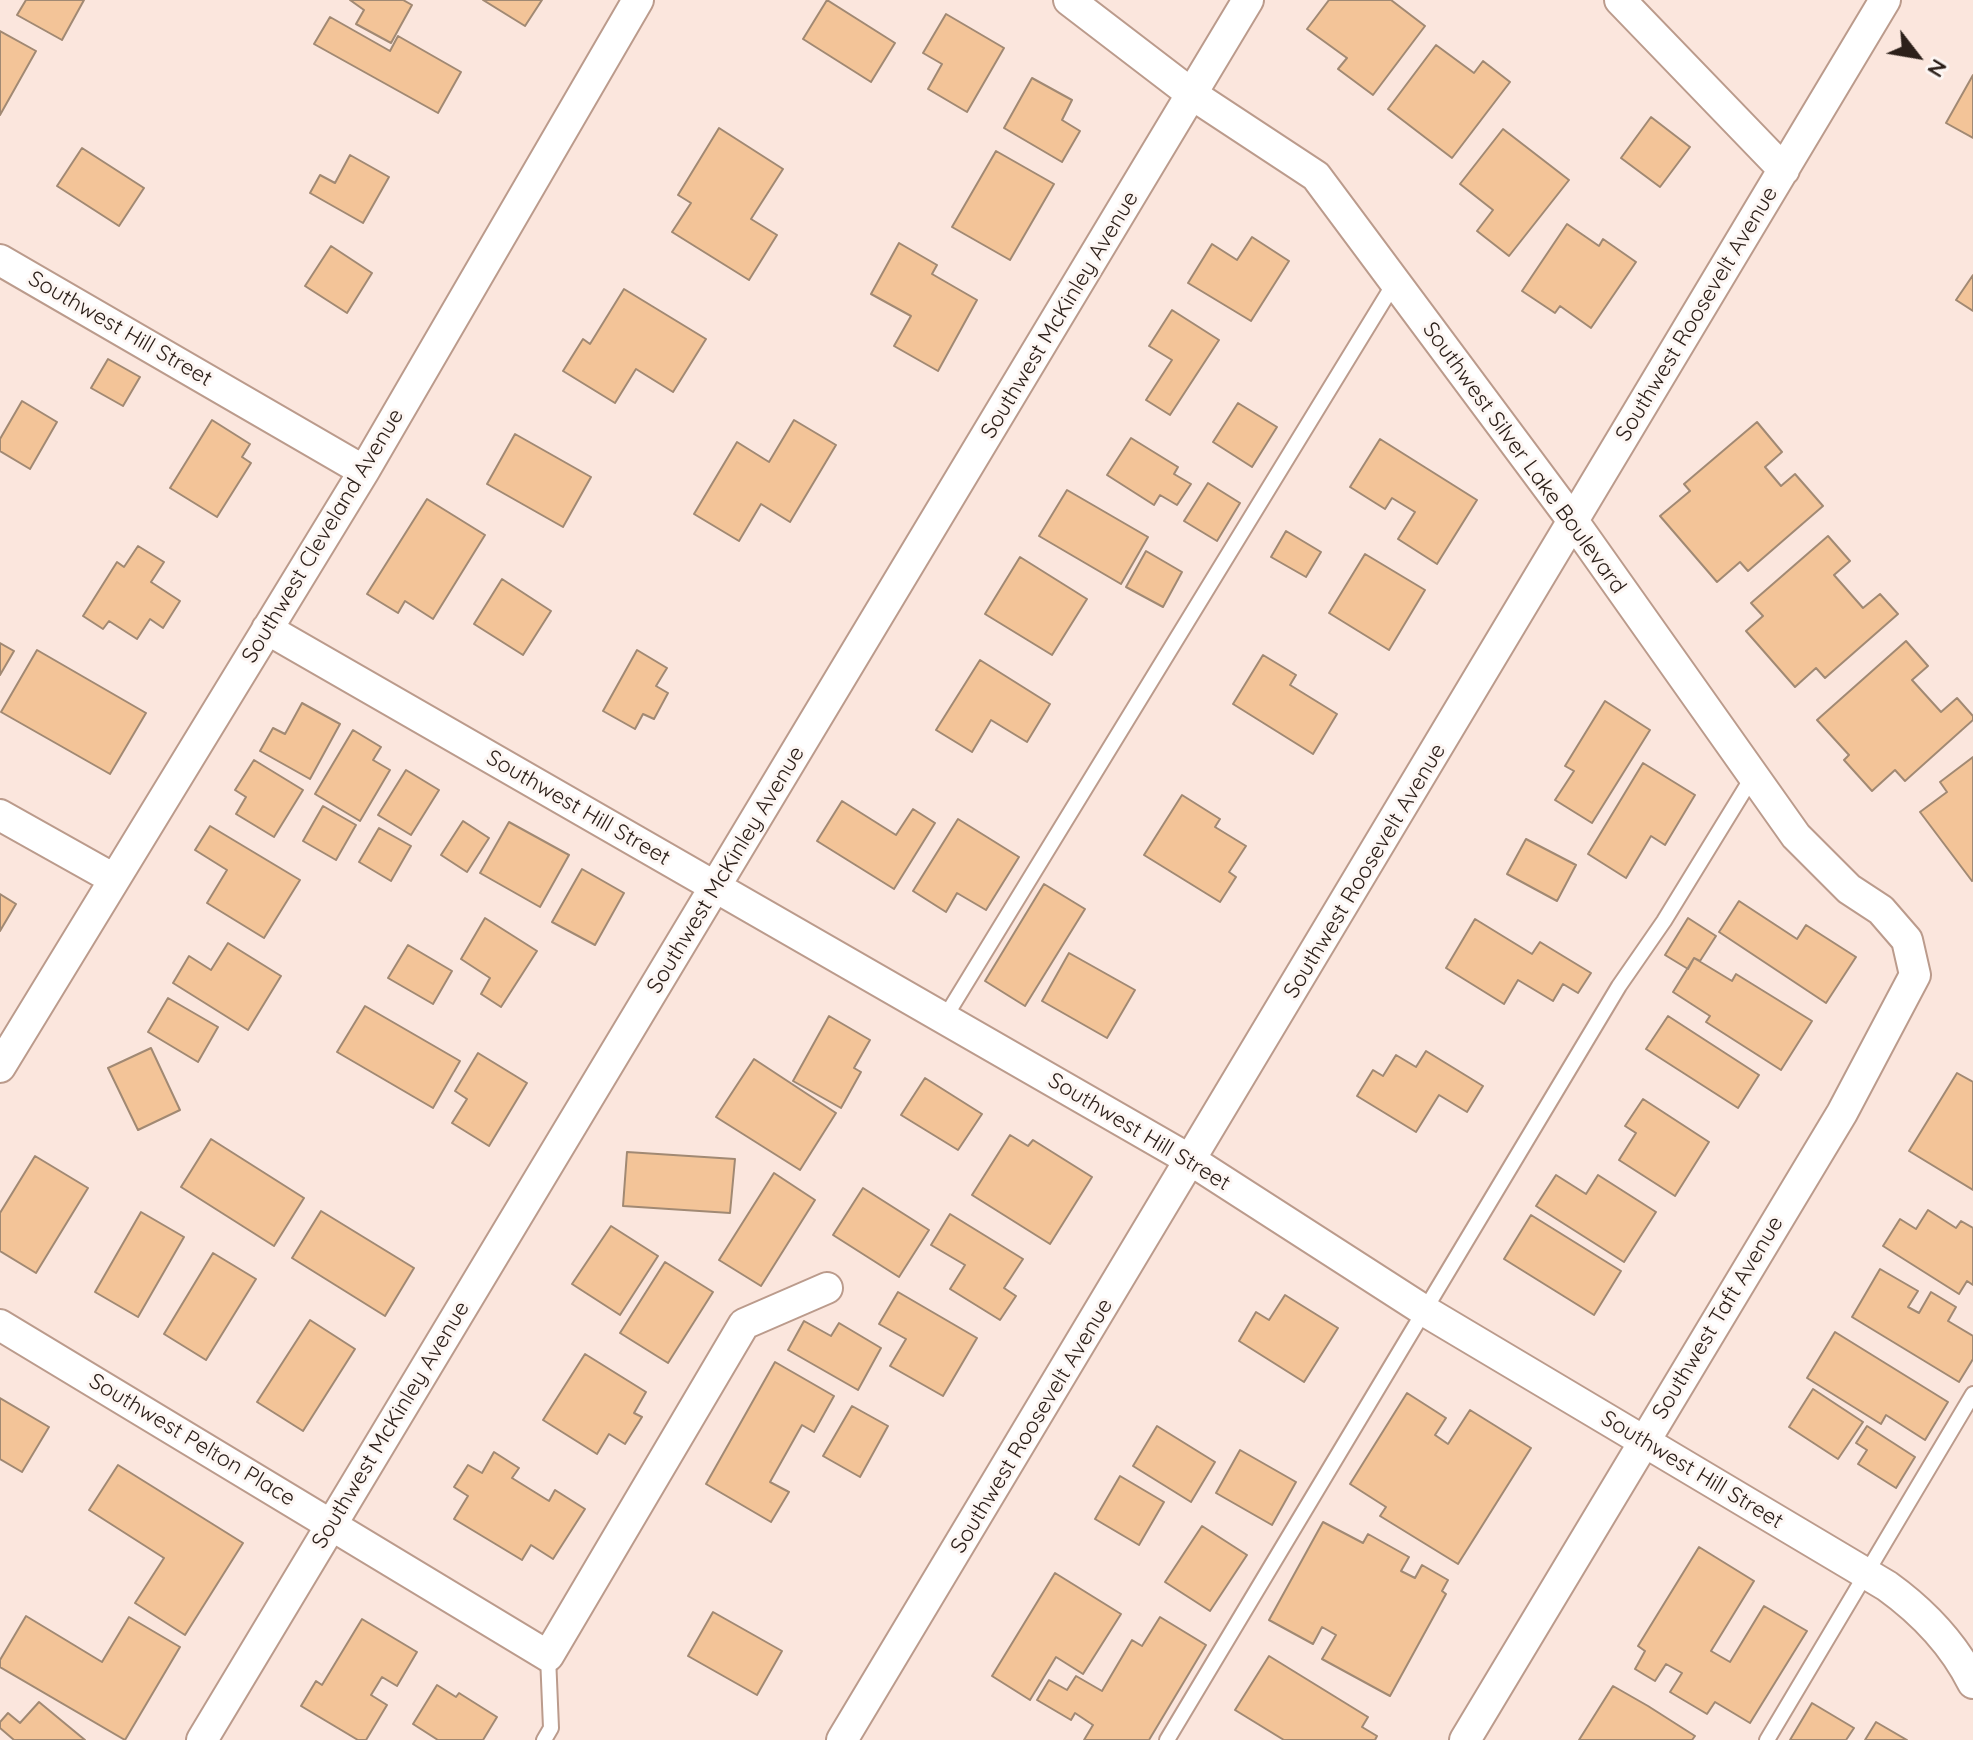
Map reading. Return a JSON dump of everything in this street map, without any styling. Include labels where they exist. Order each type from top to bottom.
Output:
[{"type":"street","name":"Southwest Cleveland Avenue","points":[[0,1067],[364,471],[638,0]]},
{"type":"street","name":"Southwest Silver Lake Boulevard","points":[[1069,0],[1193,95],[1316,176],[1573,521],[1796,836],[1849,889],[1881,910],[1907,940],[1915,975]]},
{"type":"street","name":"Southwest McKinley Avenue","points":[[202,1740],[1248,0]]},
{"type":"street","points":[[1620,0],[1784,170]]},
{"type":"street","name":"Southwest Roosevelt Avenue","points":[[842,1740],[1192,1161],[1885,0]]},
{"type":"street","name":"Southwest Hill Street","points":[[0,260],[364,471]]},
{"type":"street","name":"Southwest Hill Street","points":[[267,629],[1192,1161],[1425,1311],[1897,1593],[1924,1616],[1953,1650],[1973,1683]]},
{"type":"street","points":[[0,815],[114,879]]},
{"type":"street","name":"Southwest Taft Avenue","points":[[1465,1740],[1842,1113],[1915,975]]},
{"type":"street","points":[[548,1656],[744,1324],[827,1288]]},
{"type":"street","name":"Southwest Pelton Place","points":[[0,1325],[548,1656]]},
{"type":"lane","points":[[944,1019],[1395,281]]},
{"type":"lane","points":[[1167,1740],[1615,993],[1664,921],[1753,776]]},
{"type":"lane","points":[[1767,1740],[1973,1394]]},
{"type":"lane","points":[[544,1740],[551,1728],[548,1656]]},
{"type":"building","points":[[26,0],[84,0],[62,40],[17,15]]},
{"type":"building","points":[[350,0],[403,0],[412,5],[391,43],[356,24],[364,10]]},
{"type":"building","points":[[483,0],[542,0],[525,26]]},
{"type":"building","points":[[827,0],[895,43],[871,82],[803,39]]},
{"type":"building","points":[[1329,0],[1391,0],[1425,26],[1373,95],[1338,69],[1347,58],[1307,29]]},
{"type":"building","points":[[946,14],[1004,48],[967,112],[928,89],[942,64],[923,53]]},
{"type":"building","points":[[330,17],[390,51],[398,36],[461,72],[438,113],[314,44]]},
{"type":"building","points":[[0,31],[36,51],[0,115]]},
{"type":"building","points":[[1436,45],[1474,73],[1483,61],[1510,82],[1452,158],[1388,109]]},
{"type":"building","points":[[1973,75],[1973,138],[1946,123]]},
{"type":"building","points":[[1032,78],[1072,100],[1062,120],[1080,131],[1062,162],[1004,128]]},
{"type":"building","points":[[1651,117],[1690,147],[1660,187],[1621,158]]},
{"type":"building","points":[[719,128],[783,169],[751,219],[777,235],[749,280],[672,232],[691,203],[678,195]]},
{"type":"building","points":[[1503,129],[1569,180],[1509,256],[1477,231],[1493,210],[1460,184]]},
{"type":"building","points":[[82,148],[144,188],[119,226],[57,186]]},
{"type":"building","points":[[996,151],[1054,184],[1010,260],[952,227]]},
{"type":"building","points":[[350,155],[389,177],[363,223],[310,193],[320,175],[335,183]]},
{"type":"building","points":[[1567,224],[1599,246],[1603,239],[1636,262],[1591,328],[1560,306],[1555,313],[1522,291]]},
{"type":"building","points":[[1252,237],[1289,261],[1251,321],[1188,283],[1212,244],[1237,260]]},
{"type":"building","points":[[899,243],[937,265],[932,274],[977,300],[938,371],[894,346],[911,316],[871,294]]},
{"type":"building","points":[[331,246],[372,273],[347,313],[305,286]]},
{"type":"building","points":[[1973,275],[1973,311],[1956,300]]},
{"type":"building","points":[[624,289],[706,339],[673,392],[636,369],[615,403],[563,371],[583,339],[590,344]]},
{"type":"building","points":[[1172,310],[1219,340],[1170,415],[1146,400],[1172,360],[1149,346]]},
{"type":"building","points":[[108,359],[140,377],[123,406],[91,388]]},
{"type":"building","points":[[22,401],[57,422],[30,469],[0,451],[0,439]]},
{"type":"building","points":[[1238,403],[1277,427],[1252,467],[1213,442]]},
{"type":"building","points":[[212,420],[250,444],[242,457],[251,463],[217,517],[170,488]]},
{"type":"building","points":[[794,420],[836,445],[790,522],[761,504],[739,541],[694,514],[737,442],[769,462]]},
{"type":"building","points":[[1757,422],[1782,452],[1765,467],[1781,486],[1795,474],[1823,506],[1748,571],[1740,562],[1717,582],[1660,516],[1690,491],[1684,484]]},
{"type":"building","points":[[515,434],[591,477],[563,527],[487,484]]},
{"type":"building","points":[[1131,438],[1178,467],[1174,474],[1191,484],[1177,505],[1160,495],[1154,505],[1107,475]]},
{"type":"building","points":[[1380,439],[1477,500],[1437,564],[1398,539],[1415,512],[1392,498],[1385,509],[1350,487]]},
{"type":"building","points":[[1208,483],[1240,503],[1217,541],[1184,521]]},
{"type":"building","points":[[1067,490],[1148,537],[1121,584],[1039,536]]},
{"type":"building","points":[[427,499],[485,535],[433,619],[405,601],[398,613],[367,594]]},
{"type":"building","points":[[1286,531],[1321,552],[1306,577],[1271,557]]},
{"type":"building","points":[[1828,536],[1850,561],[1834,575],[1863,608],[1880,594],[1898,614],[1825,678],[1816,668],[1795,687],[1746,631],[1763,616],[1751,603]]},
{"type":"building","points":[[138,546],[164,562],[151,582],[180,601],[163,628],[150,619],[137,639],[109,621],[103,629],[83,616],[117,562],[124,567]]},
{"type":"building","points":[[1146,551],[1182,572],[1163,607],[1126,587]]},
{"type":"building","points":[[1365,554],[1425,590],[1389,650],[1329,613]]},
{"type":"building","points":[[1020,557],[1087,599],[1052,655],[985,614]]},
{"type":"building","points":[[502,579],[551,611],[523,655],[474,624]]},
{"type":"building","points":[[1906,641],[1928,666],[1912,680],[1941,712],[1957,698],[1973,720],[1905,781],[1895,770],[1872,791],[1844,760],[1849,755],[1817,720]]},
{"type":"building","points":[[0,643],[14,651],[0,675]]},
{"type":"building","points":[[37,650],[146,713],[110,774],[1,712]]},
{"type":"building","points":[[637,650],[667,668],[656,686],[668,693],[654,719],[643,714],[635,729],[603,711]]},
{"type":"building","points":[[1263,655],[1296,675],[1290,685],[1337,714],[1313,754],[1233,704]]},
{"type":"building","points":[[980,660],[1050,704],[1027,742],[991,720],[972,752],[936,730]]},
{"type":"building","points":[[1605,701],[1650,730],[1592,823],[1555,800],[1574,771],[1565,766]]},
{"type":"building","points":[[302,703],[340,724],[310,779],[260,751],[273,728],[285,734]]},
{"type":"building","points":[[353,730],[381,747],[373,760],[390,770],[360,821],[315,794]]},
{"type":"building","points":[[1973,757],[1972,881],[1920,812],[1947,792],[1940,782]]},
{"type":"building","points":[[254,760],[303,790],[274,837],[236,814],[246,797],[235,790]]},
{"type":"building","points":[[1643,763],[1695,795],[1665,845],[1651,836],[1626,878],[1588,854]]},
{"type":"building","points":[[406,770],[439,790],[411,835],[378,815]]},
{"type":"building","points":[[1182,795],[1220,819],[1215,827],[1246,846],[1229,872],[1236,877],[1220,902],[1144,855]]},
{"type":"building","points":[[842,801],[896,835],[913,809],[935,823],[894,889],[817,841]]},
{"type":"building","points":[[323,806],[356,825],[336,860],[303,841]]},
{"type":"building","points":[[958,819],[1019,857],[986,910],[957,893],[946,912],[913,891]]},
{"type":"building","points":[[463,821],[489,838],[467,872],[441,855]]},
{"type":"building","points":[[509,822],[569,855],[540,907],[480,873]]},
{"type":"building","points":[[210,826],[300,880],[264,938],[207,903],[227,870],[195,850]]},
{"type":"building","points":[[379,828],[411,846],[391,881],[359,862]]},
{"type":"building","points":[[1526,839],[1576,865],[1557,901],[1507,874]]},
{"type":"building","points":[[582,869],[624,893],[595,945],[552,922]]},
{"type":"building","points":[[1044,884],[1085,909],[1025,1006],[985,981]]},
{"type":"building","points":[[0,894],[16,904],[0,931]]},
{"type":"building","points":[[1739,901],[1797,939],[1806,925],[1856,957],[1826,1003],[1719,932]]},
{"type":"building","points":[[485,918],[537,951],[501,1007],[481,994],[490,978],[461,959]]},
{"type":"building","points":[[1688,918],[1716,936],[1700,961],[1694,958],[1688,969],[1665,955]]},
{"type":"building","points":[[1475,919],[1532,954],[1540,942],[1591,973],[1578,993],[1563,984],[1553,1001],[1518,980],[1504,1004],[1446,968]]},
{"type":"building","points":[[228,943],[281,976],[248,1030],[173,983],[189,956],[211,970]]},
{"type":"building","points":[[408,945],[452,971],[433,1004],[388,978]]},
{"type":"building","points":[[1069,953],[1135,990],[1107,1038],[1042,1001]]},
{"type":"building","points":[[1694,958],[1732,981],[1736,974],[1812,1021],[1781,1070],[1706,1022],[1710,1016],[1673,992]]},
{"type":"building","points":[[168,998],[218,1027],[198,1062],[148,1032]]},
{"type":"building","points":[[365,1006],[460,1061],[433,1108],[337,1052]]},
{"type":"building","points":[[829,1016],[870,1040],[854,1068],[861,1072],[841,1108],[793,1081]]},
{"type":"building","points":[[1668,1016],[1759,1075],[1738,1108],[1646,1049]]},
{"type":"building","points":[[151,1048],[180,1110],[138,1130],[108,1068]]},
{"type":"building","points":[[1426,1051],[1483,1086],[1467,1112],[1439,1095],[1416,1132],[1357,1096],[1373,1070],[1383,1076],[1396,1055],[1416,1067]]},
{"type":"building","points":[[478,1053],[527,1083],[489,1146],[452,1123],[467,1099],[455,1091]]},
{"type":"building","points":[[754,1059],[836,1113],[800,1170],[716,1117]]},
{"type":"building","points":[[1957,1073],[1973,1082],[1973,1190],[1909,1151]]},
{"type":"building","points":[[925,1078],[982,1114],[958,1150],[901,1115]]},
{"type":"building","points":[[1643,1099],[1709,1142],[1675,1196],[1619,1160],[1636,1133],[1625,1126]]},
{"type":"building","points":[[1010,1135],[1028,1146],[1033,1140],[1092,1177],[1050,1244],[972,1195]]},
{"type":"building","points":[[211,1139],[304,1198],[274,1246],[181,1187]]},
{"type":"building","points":[[627,1152],[735,1159],[730,1213],[623,1206]]},
{"type":"building","points":[[35,1156],[88,1188],[36,1273],[0,1251],[0,1213]]},
{"type":"building","points":[[774,1173],[815,1200],[761,1286],[719,1260]]},
{"type":"building","points":[[1556,1175],[1586,1194],[1598,1175],[1656,1212],[1624,1262],[1536,1206]]},
{"type":"building","points":[[863,1188],[929,1230],[899,1277],[833,1235]]},
{"type":"building","points":[[1928,1210],[1956,1228],[1961,1221],[1973,1228],[1973,1285],[1967,1281],[1959,1294],[1883,1246],[1900,1219],[1916,1229]]},
{"type":"building","points":[[321,1211],[414,1268],[385,1316],[292,1258]]},
{"type":"building","points":[[141,1212],[184,1237],[138,1317],[95,1292]]},
{"type":"building","points":[[950,1214],[1023,1259],[1004,1288],[1016,1296],[1000,1320],[950,1289],[965,1265],[931,1245]]},
{"type":"building","points":[[1531,1215],[1621,1271],[1594,1315],[1504,1259]]},
{"type":"building","points":[[611,1226],[658,1256],[620,1315],[572,1284]]},
{"type":"building","points":[[213,1253],[256,1279],[206,1360],[164,1334]]},
{"type":"building","points":[[665,1262],[713,1292],[668,1363],[620,1333]]},
{"type":"building","points":[[1880,1269],[1918,1291],[1908,1307],[1919,1313],[1931,1292],[1956,1307],[1948,1321],[1973,1336],[1973,1359],[1959,1382],[1852,1317]]},
{"type":"building","points":[[898,1292],[977,1338],[943,1396],[890,1366],[906,1339],[879,1324]]},
{"type":"building","points":[[1285,1295],[1338,1328],[1304,1382],[1239,1341],[1256,1312],[1269,1320]]},
{"type":"building","points":[[310,1320],[355,1349],[303,1431],[257,1402]]},
{"type":"building","points":[[804,1321],[831,1336],[839,1323],[881,1348],[858,1390],[788,1350]]},
{"type":"building","points":[[1835,1332],[1948,1402],[1925,1440],[1886,1415],[1881,1424],[1807,1378]]},
{"type":"building","points":[[585,1354],[646,1392],[634,1413],[642,1417],[625,1444],[609,1434],[597,1454],[543,1420]]},
{"type":"building","points":[[775,1362],[834,1396],[814,1432],[802,1425],[770,1482],[789,1492],[771,1522],[706,1484]]},
{"type":"building","points":[[1813,1389],[1863,1422],[1838,1459],[1789,1427]]},
{"type":"building","points":[[1407,1393],[1446,1418],[1435,1435],[1448,1444],[1470,1410],[1531,1448],[1458,1564],[1380,1516],[1386,1507],[1350,1484]]},
{"type":"building","points":[[0,1398],[49,1427],[22,1472],[0,1459]]},
{"type":"building","points":[[852,1406],[888,1426],[860,1477],[823,1456]]},
{"type":"building","points":[[1157,1426],[1215,1462],[1191,1502],[1133,1466]]},
{"type":"building","points":[[1867,1426],[1915,1457],[1896,1488],[1858,1464],[1867,1450],[1856,1443]]},
{"type":"building","points":[[1240,1450],[1296,1482],[1272,1525],[1216,1493]]},
{"type":"building","points":[[494,1452],[519,1468],[512,1478],[549,1501],[555,1490],[585,1509],[553,1559],[531,1545],[522,1560],[454,1519],[468,1496],[454,1487],[468,1465],[482,1473]]},
{"type":"building","points":[[118,1465],[243,1543],[185,1635],[135,1603],[164,1558],[89,1510]]},
{"type":"building","points":[[1120,1476],[1164,1502],[1139,1545],[1095,1519]]},
{"type":"building","points":[[1323,1522],[1363,1543],[1368,1534],[1409,1557],[1401,1571],[1415,1578],[1422,1565],[1448,1580],[1442,1591],[1446,1594],[1390,1696],[1322,1659],[1336,1635],[1322,1627],[1313,1644],[1269,1620]]},
{"type":"building","points":[[1202,1526],[1247,1555],[1210,1611],[1165,1582]]},
{"type":"building","points":[[1699,1547],[1754,1581],[1711,1651],[1730,1662],[1764,1606],[1807,1631],[1750,1723],[1715,1702],[1707,1714],[1670,1692],[1682,1673],[1666,1664],[1655,1681],[1635,1669],[1645,1651],[1638,1646]]},
{"type":"building","points":[[1055,1573],[1121,1614],[1083,1674],[1056,1657],[1030,1700],[992,1676]]},
{"type":"building","points":[[713,1612],[782,1651],[757,1695],[688,1656]]},
{"type":"building","points":[[26,1616],[102,1662],[129,1617],[180,1647],[125,1740],[0,1667],[0,1660]]},
{"type":"building","points":[[1160,1617],[1206,1645],[1149,1740],[1084,1740],[1093,1725],[1075,1713],[1071,1720],[1037,1700],[1049,1680],[1067,1690],[1076,1676],[1102,1691],[1132,1640],[1142,1646]]},
{"type":"building","points":[[362,1619],[417,1652],[397,1686],[382,1677],[371,1695],[387,1705],[366,1740],[358,1740],[301,1706],[316,1681],[322,1685]]},
{"type":"building","points":[[1269,1656],[1368,1717],[1362,1727],[1377,1736],[1375,1740],[1284,1740],[1235,1710]]},
{"type":"building","points":[[437,1685],[456,1697],[459,1693],[497,1717],[483,1740],[438,1740],[413,1724]]},
{"type":"building","points":[[1613,1686],[1695,1736],[1692,1740],[1579,1740]]},
{"type":"building","points":[[39,1702],[85,1740],[14,1740],[0,1728],[0,1722],[8,1713],[20,1723]]},
{"type":"building","points":[[1812,1703],[1854,1728],[1846,1740],[1790,1740]]},
{"type":"building","points":[[1876,1722],[1907,1740],[1865,1740]]}]
